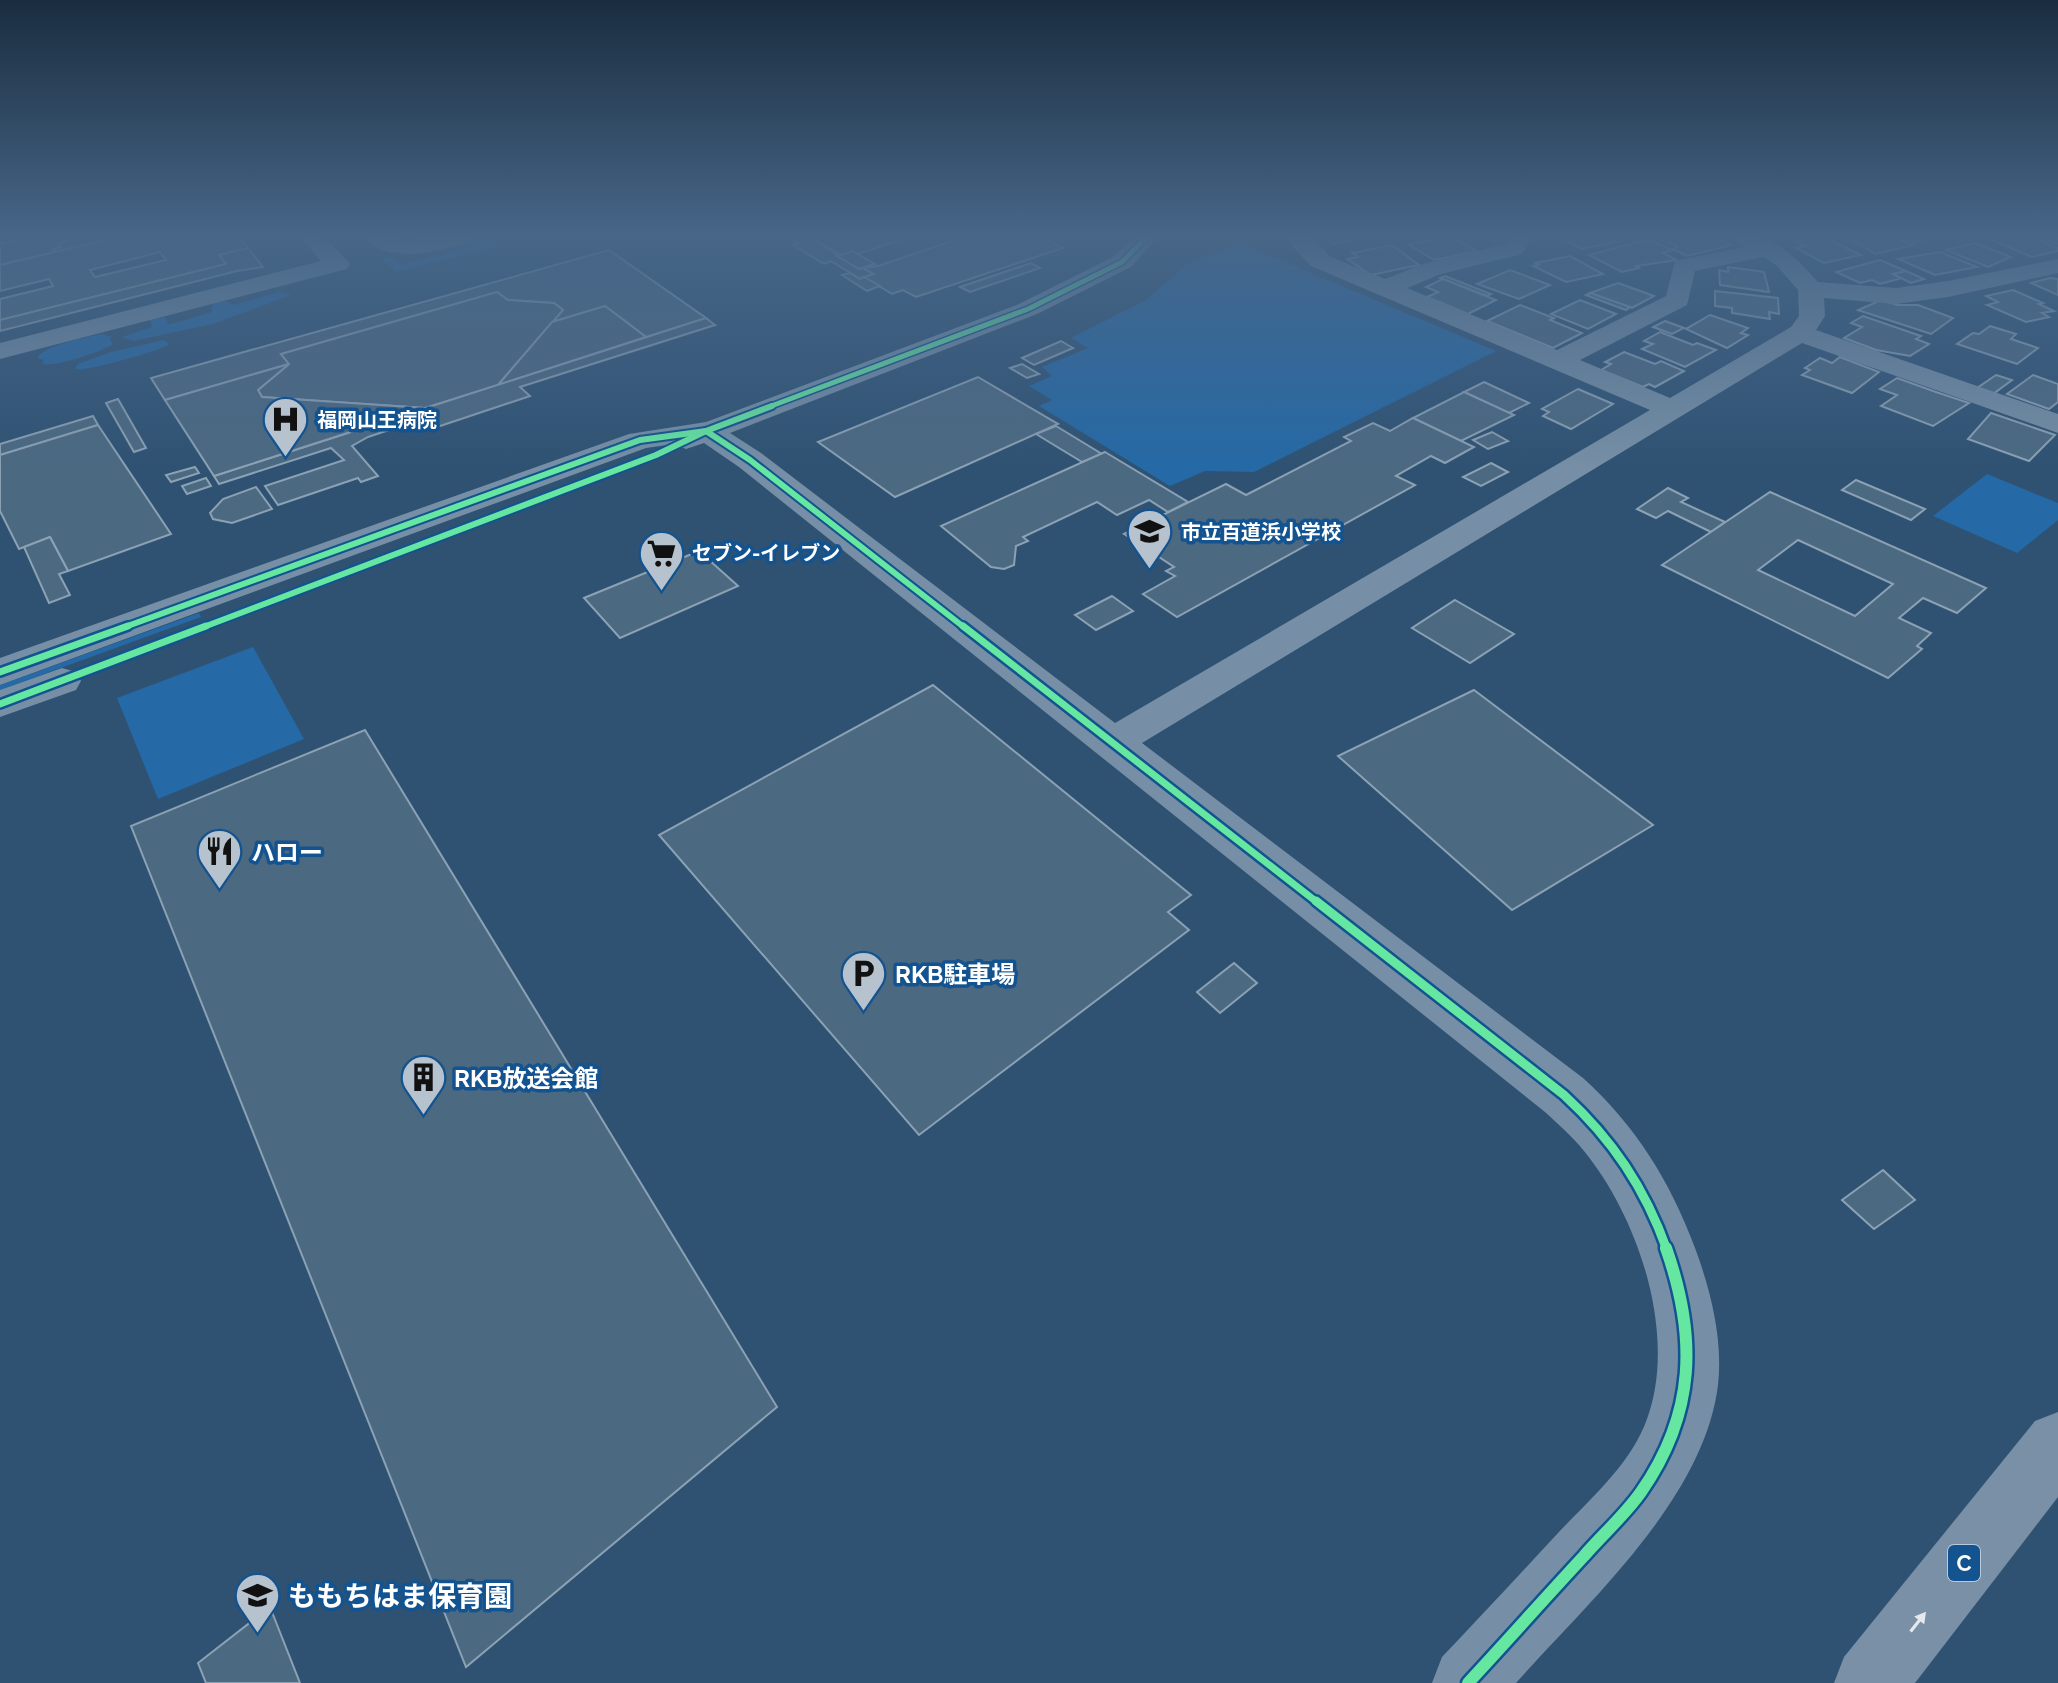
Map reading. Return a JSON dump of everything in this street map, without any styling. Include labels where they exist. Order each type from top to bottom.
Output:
[{"type":"highway","name":"C","points":[[1870,1683],[2058,1444]]},
{"type":"street","points":[[0,351],[157,311]]},
{"type":"street","points":[[0,704],[656,455],[706,431],[1024,311]]},
{"type":"street","points":[[1439,311],[1670,408]]},
{"type":"street","points":[[1559,360],[1657,311]]},
{"type":"street","points":[[1114,742],[1800,333],[1812,316],[1812,311]]},
{"type":"street","points":[[1800,333],[2058,424]]},
{"type":"street","points":[[0,672],[640,440],[706,431],[750,460],[1564,1095],[1603,1133],[1634,1177],[1655,1218],[1679,1292],[1689,1352],[1680,1417],[1659,1463],[1639,1495],[1468,1683]]},
{"type":"shaded area","points":[[249,311],[213,324],[133,341],[122,337],[152,327],[150,319],[165,317],[168,324],[172,324],[212,312]]},
{"type":"shaded area","points":[[1125,311],[1400,311],[1496,351],[1254,472],[1205,471],[1170,486],[1039,406],[1052,400],[1029,386],[1052,376],[1042,367],[1088,348],[1071,338]]},
{"type":"shaded area","points":[[102,334],[112,337],[110,340],[113,344],[89,355],[49,364],[42,364],[44,360],[37,358],[56,346]]},
{"type":"shaded area","points":[[164,340],[169,344],[152,351],[107,364],[75,369],[78,364],[111,352]]},
{"type":"shaded area","points":[[1987,474],[2058,503],[2058,520],[2017,553],[1933,516]]},
{"type":"shaded area","points":[[199,613],[201,617],[0,690],[0,685]]},
{"type":"shaded area","points":[[253,647],[304,739],[158,799],[117,698]]},
{"type":"building","points":[[0,311],[38,311],[0,320]]},
{"type":"building","points":[[38,311],[81,311],[0,331],[0,320]]},
{"type":"building","points":[[392,311],[432,311],[281,354],[289,364],[165,400],[151,378]]},
{"type":"building","points":[[432,311],[563,311],[498,385],[425,408],[262,397],[258,390],[289,364],[281,354]]},
{"type":"building","points":[[563,311],[590,311],[552,322]]},
{"type":"building","points":[[590,311],[611,311],[646,337],[498,385],[552,322]]},
{"type":"building","points":[[611,311],[695,311],[706,318],[646,337]]},
{"type":"building","points":[[1509,311],[1534,311],[1582,333],[1553,348],[1487,321]]},
{"type":"building","points":[[1558,311],[1607,311],[1616,314],[1588,329],[1551,314]]},
{"type":"building","points":[[1732,311],[1779,311],[1779,314],[1769,312],[1770,319],[1732,313]]},
{"type":"building","points":[[1860,311],[1933,311],[1953,318],[1931,334]]},
{"type":"building","points":[[2000,311],[2054,311],[2042,313],[2049,317],[2026,322]]},
{"type":"building","points":[[1710,315],[1748,328],[1741,333],[1748,335],[1727,348],[1686,329]]},
{"type":"building","points":[[1863,316],[1921,336],[1916,339],[1929,344],[1910,356],[1876,350],[1844,338],[1862,327],[1851,323]]},
{"type":"building","points":[[706,318],[715,325],[520,387],[530,396],[431,429],[422,419],[368,437],[352,446],[378,476],[361,482],[358,478],[278,505],[265,486],[344,460],[331,448],[219,484],[214,476]]},
{"type":"building","points":[[1665,321],[1684,328],[1672,334],[1653,327]]},
{"type":"building","points":[[1990,326],[2016,334],[2011,339],[2038,348],[2017,364],[1957,344]]},
{"type":"building","points":[[1660,332],[1716,350],[1685,367],[1642,349],[1653,344],[1644,341]]},
{"type":"building","points":[[1061,341],[1073,348],[1034,365],[1022,358]]},
{"type":"building","points":[[1624,352],[1655,364],[1661,361],[1684,371],[1655,387],[1649,384],[1643,387],[1601,370],[1611,364],[1605,362]]},
{"type":"building","points":[[1840,357],[1879,372],[1852,393],[1802,375],[1810,370],[1805,368],[1820,358],[1832,363]]},
{"type":"building","points":[[289,364],[258,390],[262,397],[425,408],[214,476],[165,400]]},
{"type":"building","points":[[1022,364],[1039,374],[1027,378],[1010,368]]},
{"type":"building","points":[[1996,375],[2012,380],[1993,394],[1977,388]]},
{"type":"building","points":[[2033,375],[2058,384],[2058,402],[2049,409],[2007,394]]},
{"type":"building","points":[[978,377],[1058,424],[895,497],[818,442]]},
{"type":"building","points":[[1897,378],[1969,403],[1933,426],[1881,406],[1897,395],[1880,389]]},
{"type":"building","points":[[1484,382],[1529,403],[1509,413],[1464,392]]},
{"type":"building","points":[[1578,389],[1613,404],[1571,429],[1543,416],[1549,412],[1542,409]]},
{"type":"building","points":[[1464,392],[1514,415],[1461,441],[1413,418]]},
{"type":"building","points":[[118,399],[146,448],[134,452],[106,403]]},
{"type":"building","points":[[1991,413],[2055,435],[2029,461],[1968,439]]},
{"type":"building","points":[[93,416],[98,425],[0,455],[0,444]]},
{"type":"building","points":[[1413,418],[1474,447],[1445,463],[1431,456],[1396,476],[1415,485],[1177,617],[1143,594],[1175,576],[1166,571],[1174,567],[1124,534],[1226,484],[1246,495],[1351,441],[1344,437],[1373,423],[1390,431]]},
{"type":"building","points":[[98,425],[171,534],[68,571],[50,537],[19,549],[0,511],[0,455]]},
{"type":"building","points":[[1056,426],[1102,454],[1082,462],[1036,434]]},
{"type":"building","points":[[1492,432],[1508,441],[1488,449],[1473,440]]},
{"type":"building","points":[[1105,452],[1188,502],[1168,512],[1149,500],[1117,515],[1097,502],[1023,537],[1028,541],[1016,546],[1014,565],[1004,569],[991,567],[941,526]]},
{"type":"building","points":[[1491,463],[1508,472],[1481,486],[1463,477]]},
{"type":"building","points":[[195,467],[199,473],[171,482],[166,475]]},
{"type":"building","points":[[206,478],[211,486],[187,494],[182,486]]},
{"type":"building","points":[[1856,480],[1925,509],[1911,520],[1842,490]]},
{"type":"building","points":[[256,487],[272,509],[232,523],[213,519],[210,513],[223,499]]},
{"type":"building","points":[[1668,488],[1688,498],[1681,502],[1725,522],[1711,532],[1668,511],[1656,518],[1637,509]]},
{"type":"building","points":[[1770,492],[1986,588],[1957,613],[1923,598],[1899,618],[1931,633],[1917,646],[1922,649],[1888,678],[1662,565]],"holes":[[[1798,540],[1893,584],[1855,616],[1758,570]]]},
{"type":"building","points":[[50,537],[68,571],[59,574],[70,595],[49,603],[24,547]]},
{"type":"building","name":"セブン-イレブン","points":[[699,551],[738,586],[620,638],[584,598]]},
{"type":"building","points":[[1112,596],[1133,611],[1096,630],[1075,615]]},
{"type":"building","points":[[1455,600],[1514,634],[1470,663],[1412,628]]},
{"type":"building","points":[[933,685],[1191,895],[1168,912],[1189,930],[919,1135],[659,835]]},
{"type":"building","points":[[1474,690],[1653,825],[1512,910],[1338,756]]},
{"type":"building","name":"RKB放送会館","points":[[365,730],[777,1407],[466,1667],[131,826]]},
{"type":"building","points":[[1234,963],[1257,983],[1220,1013],[1197,992]]},
{"type":"building","points":[[1883,1170],[1915,1200],[1874,1229],[1842,1200]]},
{"type":"building","name":"ももちはま保育園","points":[[270,1607],[300,1683],[206,1683],[198,1663]]},
{"type":"cycle path","points":[[0,704],[656,455],[706,431],[1024,311]]},
{"type":"cycle path","points":[[0,672],[640,440],[706,431],[750,460],[1564,1095],[1603,1133],[1624,1161],[1660,1230],[1683,1308],[1688,1347],[1687,1385],[1679,1419],[1662,1458],[1639,1495],[1468,1683]]},
{"type":"place","name":"福岡山王病院","points":[[286,459]]},
{"type":"place","name":"市立百道浜小学校","points":[[1150,571]]},
{"type":"place","name":"セブン-イレブン","points":[[661,592]]},
{"type":"place","name":"ハロー","points":[[220,891]]},
{"type":"place","name":"RKB駐車場","points":[[864,1013]]},
{"type":"place","name":"RKB放送会館","points":[[423,1117]]},
{"type":"place","name":"ももちはま保育園","points":[[257,1635]]}]
